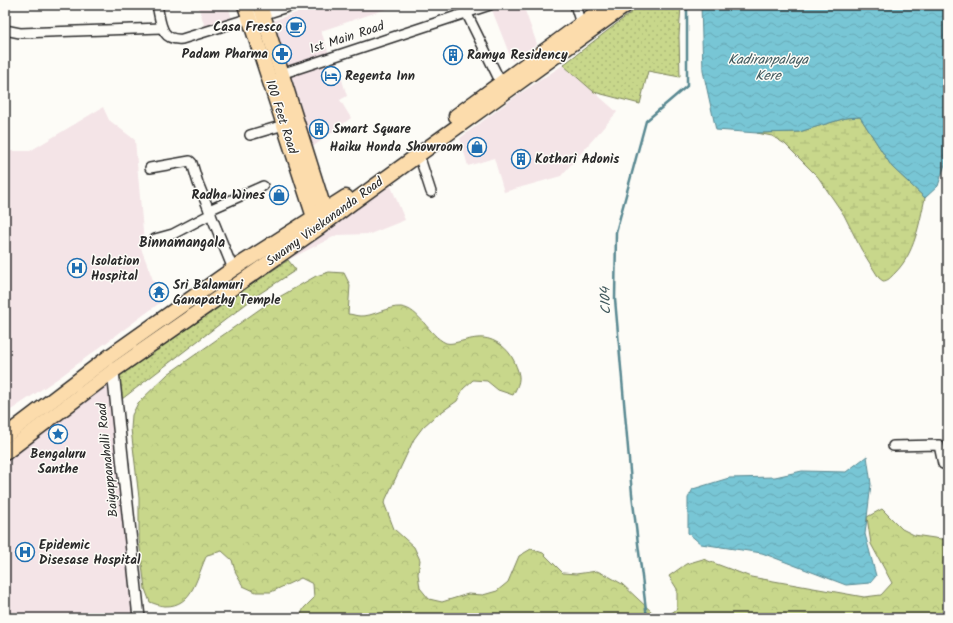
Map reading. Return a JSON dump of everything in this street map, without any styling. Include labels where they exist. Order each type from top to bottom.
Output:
[{"type":"main road","name":"Swamy Vivekananda Road","points":[[5,436],[110,356],[233,269],[321,219],[340,201],[607,5]]},
{"type":"main road","name":"Swamy Vivekananda Road","points":[[5,453],[113,371],[321,219],[419,155],[626,5]]},
{"type":"main road","name":"100 Feet Road","points":[[254,11],[281,74],[321,219]]},
{"type":"main road","name":"100 Feet Road","points":[[254,11],[284,125],[321,219]]},
{"type":"street","points":[[157,5],[162,28],[167,36],[173,40],[182,39],[254,11],[290,5]]},
{"type":"street","name":"1st Main Road","points":[[281,74],[490,5]]},
{"type":"street","points":[[575,5],[581,24]]},
{"type":"street","points":[[466,12],[500,83]]},
{"type":"street","points":[[5,30],[20,33],[162,28]]},
{"type":"street","points":[[250,134],[284,125]]},
{"type":"street","points":[[419,155],[431,192]]},
{"type":"street","points":[[150,168],[190,161],[192,163],[198,183],[233,269]]},
{"type":"street","points":[[155,239],[173,234],[210,212],[263,186]]},
{"type":"street","name":"Baiyappanahalli Road","points":[[113,371],[139,618]]},
{"type":"street","points":[[893,446],[939,445],[943,464],[948,463]]},
{"type":"shaded area","points":[[198,5],[228,5],[232,19],[205,27]]},
{"type":"shaded area","points":[[319,5],[398,5],[321,31],[329,54],[285,69],[269,22]]},
{"type":"shaded area","points":[[507,5],[523,5],[537,44],[512,61],[492,10]]},
{"type":"shaded area","points":[[336,61],[347,96],[340,100],[351,118],[310,149],[288,76]]},
{"type":"shaded area","points":[[563,65],[617,112],[561,176],[504,192],[494,158],[468,166],[460,138],[516,96]]},
{"type":"shaded area","name":"Isolation Hospital","points":[[103,107],[109,120],[135,140],[144,243],[140,243],[155,285],[152,287],[161,302],[60,377],[5,414],[5,151],[30,151]]},
{"type":"shaded area","points":[[390,184],[405,220],[370,234],[337,235],[288,260]]},
{"type":"shaded area","points":[[110,381],[134,618],[5,618],[5,463]]},
{"type":"green space","points":[[641,5],[681,5],[679,36],[680,77],[648,71],[640,104],[594,92],[563,65]]},
{"type":"green space","points":[[860,117],[892,167],[925,198],[912,247],[902,265],[885,281],[879,278],[861,249],[844,215],[818,177],[785,144],[772,136],[757,133],[799,132],[846,118]]},
{"type":"green space","points":[[288,260],[296,270],[259,294],[122,399],[119,375]]},
{"type":"green space","points":[[329,272],[344,273],[350,285],[348,314],[365,316],[396,307],[408,309],[414,312],[434,334],[446,343],[480,338],[490,339],[503,347],[510,354],[518,371],[519,382],[513,395],[498,390],[487,381],[473,380],[463,389],[457,401],[423,427],[414,439],[384,503],[394,529],[414,547],[420,560],[418,574],[420,588],[429,599],[442,602],[468,594],[483,595],[497,591],[508,582],[519,556],[531,549],[543,553],[563,573],[576,574],[597,571],[610,577],[622,584],[653,613],[666,617],[677,609],[677,589],[669,576],[686,564],[703,559],[751,577],[864,597],[881,595],[892,583],[871,544],[867,517],[882,509],[902,529],[914,535],[948,540],[948,612],[928,616],[927,618],[299,618],[304,608],[314,598],[313,584],[301,578],[271,592],[256,592],[243,586],[236,574],[232,560],[222,551],[207,555],[193,588],[182,601],[175,605],[165,606],[150,602],[145,589],[139,540],[139,498],[131,429],[132,415],[138,403],[168,374],[267,304],[316,276]]},
{"type":"water","name":"Kadiranpalaya Kere","points":[[701,5],[948,5],[948,155],[938,186],[925,198],[892,167],[860,117],[846,118],[799,132],[757,133],[716,130],[703,71]]},
{"type":"water","points":[[867,456],[871,484],[865,534],[876,576],[870,583],[846,585],[762,553],[701,544],[688,533],[688,498],[693,489],[729,478],[775,477],[802,471],[846,472]]},
{"type":"waterway","name":"C104","points":[[647,618],[632,494],[615,299],[616,232],[646,121],[687,86],[687,5]]},
{"type":"place","name":"Casa Fresco","points":[[296,27]]},
{"type":"place","name":"Padam Pharma","points":[[282,54]]},
{"type":"place","name":"Ramya Residency","points":[[453,55]]},
{"type":"place","name":"Regenta Inn","points":[[331,76]]},
{"type":"place","name":"Smart Square","points":[[319,129]]},
{"type":"place","name":"Haiku Honda Showroom","points":[[477,147]]},
{"type":"place","name":"Kothari Adonis","points":[[521,159]]},
{"type":"place","name":"Radha Wines","points":[[279,195]]},
{"type":"place","name":"Isolation Hospital","points":[[77,268]]},
{"type":"place","name":"Sri Balamuri Ganapathy Temple","points":[[159,292]]},
{"type":"place","name":"Bengaluru Santhe","points":[[58,434]]},
{"type":"place","name":"Epidemic Disesase Hospital","points":[[25,552]]},
{"type":"district","name":"Binnamangala","points":[[182,243]]}]
